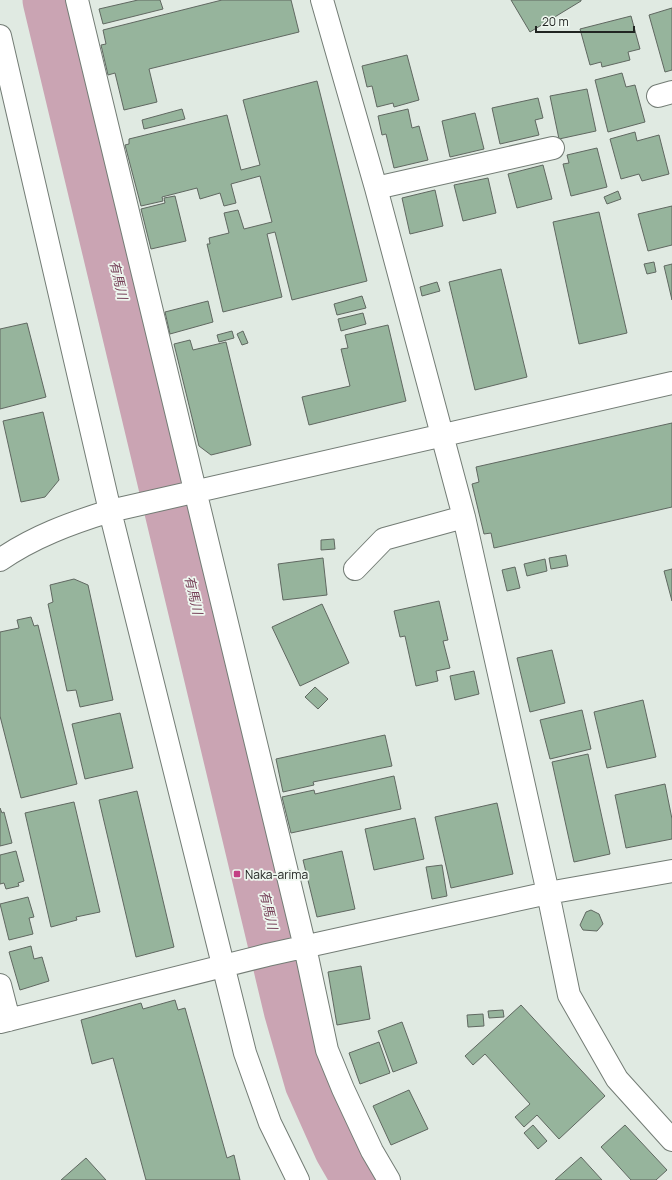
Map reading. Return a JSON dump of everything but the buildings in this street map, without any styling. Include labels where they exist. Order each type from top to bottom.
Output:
[{"type":"street","points":[[77,0],[189,493],[300,948],[327,1050],[343,1089],[372,1151],[389,1180]]},
{"type":"street","points":[[322,0],[376,188],[441,437],[464,517],[548,893],[569,995],[617,1079],[672,1140]]},
{"type":"street","points":[[0,36],[110,511],[245,1053],[270,1123],[298,1180]]},
{"type":"street","points":[[376,188],[553,148]]},
{"type":"street","points":[[0,560],[46,534],[110,511],[441,437],[672,383]]},
{"type":"street","points":[[355,569],[384,539],[464,517]]},
{"type":"street","points":[[0,985],[4,1021],[267,955],[548,893],[672,871]]},
{"type":"waterway","name":"有馬川","points":[[52,0],[293,1009],[314,1082],[343,1147],[362,1180]]},
{"type":"place","name":"Naka-arima","points":[[237,874]]}]
